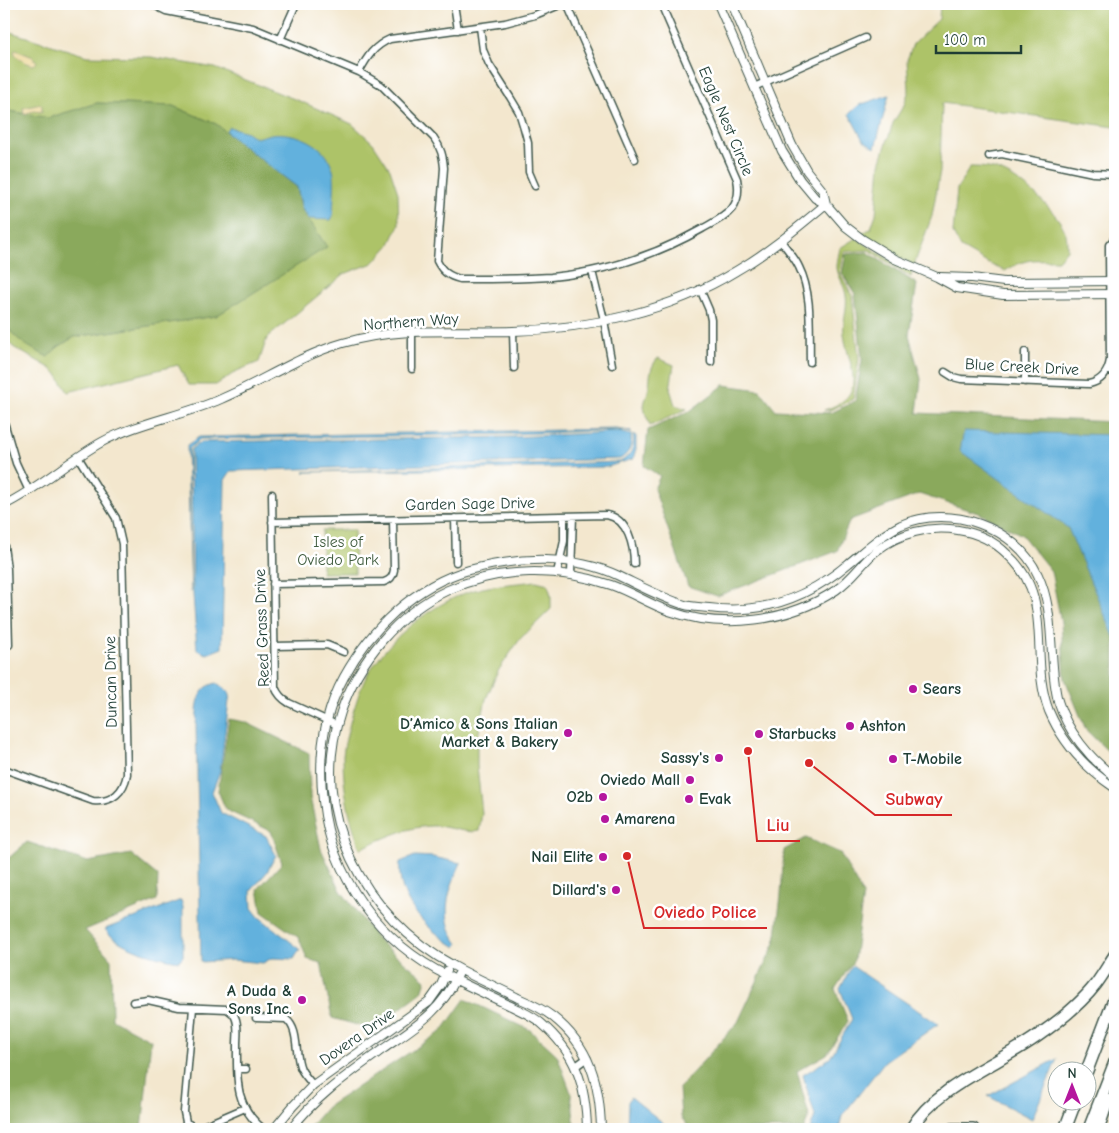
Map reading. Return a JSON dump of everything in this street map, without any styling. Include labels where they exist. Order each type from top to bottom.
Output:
[{"type":"highway","points":[[911,1129],[915,1122],[940,1097],[1036,1037],[1074,1008],[1096,984],[1115,955]]},
{"type":"highway","points":[[1091,1060],[1115,997]]},
{"type":"highway","points":[[1089,1129],[1115,1062]]},
{"type":"highway","points":[[1098,1129],[1115,1080]]},
{"type":"highway","points":[[1065,1129],[1072,1110]]},
{"type":"highway","points":[[952,1129],[973,1129]]},
{"type":"street","name":"Eagle Nest Circle","points":[[152,4],[166,11],[253,28],[359,72],[380,85],[434,138],[440,147],[444,168],[437,261],[445,273],[460,279],[552,277],[592,271],[649,254],[689,236],[731,210],[738,195],[737,179],[661,4]]},
{"type":"street","points":[[280,40],[296,4]]},
{"type":"street","points":[[454,4],[458,30]]},
{"type":"street","points":[[359,72],[366,58],[380,43],[397,38],[480,27],[522,19],[562,4]]},
{"type":"street","points":[[567,4],[636,159]]},
{"type":"street","points":[[718,4],[782,151],[800,180],[815,198],[826,204],[845,226],[895,259],[957,288],[1012,295],[1112,294]]},
{"type":"street","points":[[732,4],[792,145],[807,171],[823,191],[826,204]]},
{"type":"street","points":[[480,27],[483,50],[488,64],[519,112],[528,142],[529,172],[535,186]]},
{"type":"street","points":[[754,87],[865,38]]},
{"type":"street","points":[[989,156],[1002,154],[1093,172],[1115,174]]},
{"type":"street","name":"Northern Way","points":[[4,505],[29,491],[78,456],[104,441],[132,429],[222,399],[323,350],[369,336],[412,332],[514,331],[580,325],[652,308],[734,273],[781,241],[826,204]]},
{"type":"street","points":[[1115,238],[1109,245],[1112,294],[1110,360],[1107,370],[1115,373]]},
{"type":"street","points":[[781,241],[798,265],[805,281],[808,298],[810,362]]},
{"type":"street","points":[[592,271],[604,320],[612,365]]},
{"type":"street","points":[[937,277],[1011,282],[1112,282]]},
{"type":"street","points":[[1011,282],[1012,295]]},
{"type":"street","points":[[700,289],[711,320],[711,362]]},
{"type":"street","points":[[514,331],[514,368]]},
{"type":"street","points":[[412,332],[412,369]]},
{"type":"street","points":[[1024,382],[1025,352]]},
{"type":"street","name":"Blue Creek Drive","points":[[945,372],[961,380],[1089,384],[1100,380],[1107,370]]},
{"type":"street","points":[[4,422],[16,463],[29,491]]},
{"type":"street","name":"Duncan Drive","points":[[4,769],[92,801],[100,802],[113,798],[126,782],[122,544],[116,518],[78,456]]},
{"type":"street","name":"Reed Grass Drive","points":[[272,494],[277,694],[289,703],[337,725]]},
{"type":"street","name":"Garden Sage Drive","points":[[272,522],[607,515],[617,518],[622,522],[632,546],[634,564]]},
{"type":"street","points":[[557,573],[564,541],[564,516]]},
{"type":"street","points":[[571,574],[573,516]]},
{"type":"street","points":[[587,1129],[586,1110],[580,1078],[576,1066],[561,1042],[538,1019],[446,975],[408,952],[379,925],[358,900],[341,869],[331,844],[324,817],[321,756],[327,720],[338,687],[362,647],[378,628],[416,596],[464,572],[492,564],[534,560],[571,562],[613,573],[686,605],[719,609],[748,609],[772,606],[818,587],[889,531],[904,523],[926,518],[943,517],[972,521],[996,531],[1012,543],[1028,558],[1037,572],[1050,609],[1057,699],[1071,729],[1087,751],[1115,777]]},
{"type":"street","points":[[455,518],[456,562]]},
{"type":"street","points":[[274,584],[384,582],[389,580],[393,576],[394,570],[393,520]]},
{"type":"street","points":[[601,1129],[600,1102],[594,1074],[587,1058],[567,1031],[553,1016],[450,964],[410,937],[371,894],[352,862],[338,828],[331,774],[332,755],[337,725],[346,698],[361,669],[377,646],[392,630],[418,609],[446,591],[475,580],[509,573],[535,571],[571,574],[594,579],[617,587],[656,606],[693,618],[722,622],[750,620],[779,615],[806,605],[834,591],[851,578],[874,553],[890,542],[906,535],[925,529],[946,528],[966,531],[997,544],[1023,571],[1032,588],[1037,607],[1041,670],[1046,702],[1054,722],[1065,742],[1079,760],[1098,777],[1115,788]]},
{"type":"street","points":[[564,541],[572,542]]},
{"type":"street","points":[[4,546],[7,568],[9,645]]},
{"type":"street","points":[[275,646],[327,645],[344,652]]},
{"type":"street","name":"Dovera Drive","points":[[274,1129],[313,1085],[429,1002],[441,985],[450,964]]},
{"type":"street","name":"Dovera Drive","points":[[290,1129],[301,1115],[325,1093],[416,1026],[437,1008],[450,991],[461,970]]},
{"type":"street","points":[[133,1002],[148,1000],[179,1007],[228,1009],[235,1016],[237,1026],[237,1068],[240,1097],[253,1121],[263,1129]]},
{"type":"street","points":[[193,1008],[184,1112],[186,1122],[193,1127],[201,1127],[245,1108]]},
{"type":"street","points":[[256,1018],[281,1018],[290,1022],[300,1068],[313,1085]]},
{"type":"street","points":[[576,1066],[587,1058]]},
{"type":"street","points":[[237,1068],[246,1068]]},
{"type":"street","points":[[580,1078],[594,1074]]},
{"type":"green space","points":[[940,4],[1110,4],[1115,43],[1115,127],[942,103],[940,171],[932,216],[914,265],[862,234],[871,228],[876,214],[880,164],[893,123],[904,105],[909,90],[907,60],[913,44],[939,19]]},
{"type":"green space","points":[[4,30],[87,56],[151,57],[215,68],[352,124],[373,143],[390,169],[398,193],[399,225],[389,246],[373,263],[344,274],[267,338],[259,362],[237,371],[216,385],[189,385],[178,365],[68,392],[56,373],[50,368],[13,347],[4,336],[4,320],[8,330],[48,357],[58,347],[74,337],[216,316],[326,247],[302,209],[297,187],[216,124],[173,106],[97,103],[48,118],[4,110]]},
{"type":"green space","points":[[97,103],[173,106],[216,124],[297,187],[302,209],[327,247],[216,316],[74,337],[58,347],[48,357],[28,346],[11,332],[4,320],[4,110],[48,118]]},
{"type":"green space","points":[[970,167],[987,168],[1002,172],[1036,195],[1046,205],[1062,225],[1066,234],[1067,250],[1058,260],[1025,261],[1005,271],[961,248],[953,233],[957,189]]},
{"type":"green space","points":[[856,238],[891,261],[912,271],[911,277],[869,250],[844,252],[840,273],[852,295],[859,359],[853,399],[830,410],[824,410],[839,404],[848,396],[852,388],[852,369],[844,329],[846,296],[837,267],[840,248]]},
{"type":"green space","points":[[867,252],[917,284],[909,335],[921,379],[917,413],[1115,422],[1115,758],[1086,730],[1065,679],[1061,622],[1051,571],[1022,535],[981,514],[919,494],[850,520],[837,551],[717,596],[688,586],[654,489],[660,476],[644,466],[648,430],[690,411],[724,385],[760,390],[776,410],[831,413],[855,401],[862,359],[855,294],[842,273],[846,254]]},
{"type":"green space","points":[[658,358],[674,365],[670,389],[675,405],[687,409],[650,426],[644,405],[651,370]]},
{"type":"green space","name":"Isles of Oviedo Park","points":[[322,530],[354,530],[355,573],[322,573]]},
{"type":"green space","points":[[536,581],[548,584],[551,596],[551,609],[520,639],[498,671],[486,699],[477,741],[477,766],[482,813],[479,831],[427,826],[397,833],[360,849],[347,804],[343,756],[347,733],[357,699],[365,679],[374,665],[395,639],[421,617],[450,600],[482,588]]},
{"type":"green space","points":[[229,719],[245,722],[309,753],[310,797],[321,849],[341,891],[379,941],[426,980],[422,992],[393,1014],[368,1028],[332,1018],[321,963],[307,959],[299,938],[262,912],[258,889],[282,863],[271,831],[226,810],[218,791]]},
{"type":"green space","points":[[806,838],[840,853],[863,895],[854,960],[835,989],[848,1021],[827,1054],[797,1071],[809,1116],[804,1129],[690,1129],[681,1117],[679,1088],[738,1022],[775,943],[784,850]]},
{"type":"green space","points":[[27,842],[88,862],[131,854],[158,876],[157,900],[85,930],[111,959],[112,1019],[151,1040],[142,1129],[4,1129],[4,862]]},
{"type":"green space","points":[[465,999],[530,1030],[557,1055],[571,1093],[575,1129],[308,1129],[327,1107],[442,1031]]},
{"type":"sand","points":[[16,50],[33,57],[37,62],[34,65],[22,60],[15,54],[14,51]]},
{"type":"sand","points":[[41,104],[42,112],[34,111],[24,114],[23,108]]},
{"type":"water","points":[[889,95],[875,148],[863,140],[849,114],[859,105]]},
{"type":"water","points":[[229,127],[247,132],[256,138],[271,134],[300,137],[317,146],[330,161],[334,174],[333,216],[331,220],[309,219],[302,209],[297,187],[228,134],[226,130]]},
{"type":"water","points":[[616,429],[632,433],[618,430],[512,434],[200,439],[189,449],[191,592],[187,445],[199,437]]},
{"type":"water","points":[[964,431],[1115,435],[1115,639],[1068,528],[960,451]]},
{"type":"water","points":[[618,432],[631,435],[630,449],[620,459],[231,471],[225,480],[222,648],[207,654],[197,650],[193,594],[191,449],[201,442],[512,437]]},
{"type":"water","points":[[633,434],[636,436],[636,449],[633,459],[607,467],[304,472],[620,462],[632,450],[634,443]]},
{"type":"water","points":[[217,683],[230,693],[220,771],[212,792],[221,813],[266,836],[276,855],[267,872],[251,891],[252,908],[259,917],[300,949],[294,959],[272,958],[263,963],[233,960],[201,962],[196,725],[201,694],[210,685]]},
{"type":"water","points":[[415,856],[433,857],[461,863],[452,884],[447,904],[449,924],[458,944],[456,947],[424,922],[408,901],[400,876],[400,862]]},
{"type":"water","points":[[181,900],[183,907],[183,956],[179,961],[139,951],[118,941],[105,929]]},
{"type":"water","points":[[852,966],[938,1024],[885,1061],[842,1116],[839,1129],[810,1129],[815,1116],[803,1075],[830,1058],[852,1019],[840,989]]},
{"type":"water","points":[[1046,1065],[1046,1085],[1032,1119],[988,1096]]},
{"type":"water","points":[[631,1097],[670,1129],[627,1129],[628,1102]]},
{"type":"place","name":"Sears","points":[[913,689]]},
{"type":"place","name":"Ashton","points":[[850,726]]},
{"type":"place","name":"D’Amico & Sons Italian Market & Bakery","points":[[568,733]]},
{"type":"place","name":"Starbucks","points":[[759,734]]},
{"type":"place","name":"Liu","points":[[748,751]]},
{"type":"place","name":"Sassy's","points":[[719,758]]},
{"type":"place","name":"T-Mobile","points":[[893,759]]},
{"type":"place","name":"Subway","points":[[809,763]]},
{"type":"place","name":"Oviedo Mall","points":[[690,780]]},
{"type":"place","name":"O2b","points":[[603,797]]},
{"type":"place","name":"Evak","points":[[689,799]]},
{"type":"place","name":"Amarena","points":[[605,819]]},
{"type":"place","name":"Oviedo Police","points":[[627,856]]},
{"type":"place","name":"Nail Elite","points":[[603,857]]},
{"type":"place","name":"Dillard's","points":[[616,890]]},
{"type":"place","name":"A Duda & Sons Inc.","points":[[302,1000]]}]
